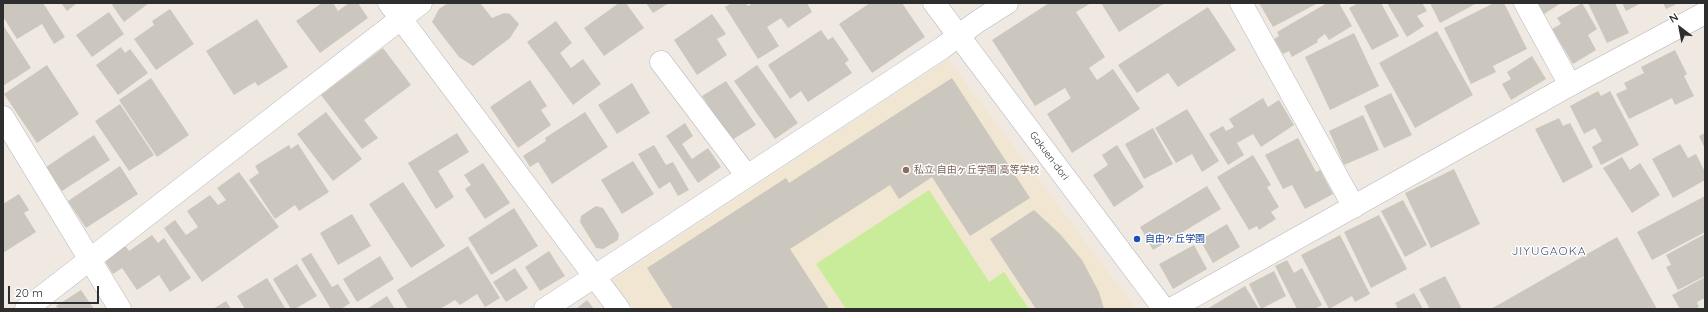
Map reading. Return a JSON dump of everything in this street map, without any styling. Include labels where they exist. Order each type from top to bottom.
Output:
[{"type":"street","points":[[26,309],[90,260],[395,11],[421,3]]},
{"type":"street","name":"Gakuen-dori","points":[[934,3],[1164,309]]},
{"type":"street","points":[[545,309],[1007,3]]},
{"type":"street","points":[[1241,3],[1354,208]]},
{"type":"street","points":[[1525,3],[1570,85]]},
{"type":"street","points":[[395,11],[619,309]]},
{"type":"street","points":[[1171,309],[1354,208],[1570,85],[1705,12]]},
{"type":"street","points":[[661,62],[747,176]]},
{"type":"street","points":[[3,117],[120,309]]},
{"type":"shaded area","name":"私立 自由ヶ丘学園 高等学校","points":[[948,59],[1136,309],[635,309],[613,280]]},
{"type":"green space","points":[[929,190],[989,282],[1004,272],[1029,309],[846,309],[816,264]]},
{"type":"building","points":[[3,3],[43,3],[65,37],[54,44],[42,24],[17,39],[3,17]]},
{"type":"building","points":[[61,3],[77,3],[67,11]]},
{"type":"building","points":[[114,3],[149,3],[124,22],[112,5]]},
{"type":"building","points":[[322,3],[333,3],[338,11],[349,3],[358,3],[368,18],[320,53],[296,21]]},
{"type":"building","points":[[448,3],[481,4],[492,18],[504,13],[510,14],[519,24],[510,38],[473,66],[459,57],[432,22],[439,9]]},
{"type":"building","points":[[619,3],[626,3],[644,28],[604,56],[584,28]]},
{"type":"building","points":[[646,3],[669,3],[653,13]]},
{"type":"building","points":[[732,3],[746,3],[748,6],[753,3],[807,3],[812,12],[788,28],[781,18],[767,27],[779,46],[758,59],[725,7]]},
{"type":"building","points":[[870,3],[902,3],[925,37],[872,73],[839,24]]},
{"type":"building","points":[[1049,3],[1091,3],[1076,12],[1105,57],[1089,68],[1097,80],[1113,69],[1140,109],[1072,153],[1047,114],[1071,98],[1065,88],[1035,106],[992,40]]},
{"type":"building","points":[[1101,3],[1165,3],[1119,32]]},
{"type":"building","points":[[1259,3],[1318,3],[1273,27]]},
{"type":"building","points":[[1327,3],[1339,3],[1352,26],[1329,40],[1325,34],[1317,40],[1318,42],[1292,57],[1289,51],[1283,54],[1274,39],[1279,36],[1277,32]]},
{"type":"building","points":[[1358,3],[1381,3],[1399,36],[1372,50],[1349,8]]},
{"type":"building","points":[[1387,3],[1422,3],[1427,11],[1417,16],[1424,26],[1407,37]]},
{"type":"building","points":[[1430,3],[1477,3],[1440,23]]},
{"type":"building","points":[[1494,3],[1504,3],[1527,49],[1493,66],[1496,72],[1471,84],[1444,28]]},
{"type":"building","points":[[1537,3],[1561,3],[1544,14]]},
{"type":"building","points":[[1582,3],[1597,29],[1588,35],[1596,50],[1573,64],[1552,29],[1561,24],[1557,18]]},
{"type":"building","points":[[1588,3],[1615,3],[1629,33],[1607,43]]},
{"type":"building","points":[[1622,3],[1641,3],[1626,11]]},
{"type":"building","points":[[1663,3],[1679,3],[1666,9]]},
{"type":"building","points":[[1208,7],[1236,50],[1178,87],[1168,73],[1137,93],[1118,65]]},
{"type":"building","points":[[170,9],[194,44],[156,70],[134,39],[154,25],[152,21]]},
{"type":"building","points":[[109,12],[124,34],[92,57],[76,35]]},
{"type":"building","points":[[712,14],[726,34],[717,39],[727,55],[697,75],[674,40]]},
{"type":"building","points":[[257,19],[288,67],[258,86],[255,82],[234,95],[206,51]]},
{"type":"building","points":[[556,21],[572,43],[560,53],[571,68],[583,59],[601,84],[573,105],[527,42]]},
{"type":"building","points":[[3,25],[31,68],[3,86]]},
{"type":"building","points":[[821,30],[828,40],[833,37],[849,60],[845,63],[852,73],[808,102],[801,91],[790,99],[768,65]]},
{"type":"building","points":[[1437,31],[1473,95],[1415,128],[1379,63]]},
{"type":"building","points":[[1354,33],[1379,86],[1330,110],[1305,57]]},
{"type":"building","points":[[121,47],[125,53],[130,49],[148,73],[118,95],[96,65]]},
{"type":"building","points":[[383,48],[411,85],[364,120],[378,138],[362,149],[321,95]]},
{"type":"building","points":[[1675,50],[1687,74],[1684,76],[1694,96],[1675,105],[1672,98],[1629,119],[1616,94],[1627,89],[1624,83],[1644,73],[1641,67]]},
{"type":"building","points":[[1532,56],[1546,79],[1511,100],[1502,84],[1511,79],[1507,72]]},
{"type":"building","points":[[47,65],[79,114],[37,143],[4,94]]},
{"type":"building","points":[[757,65],[798,123],[775,139],[734,81]]},
{"type":"building","points":[[151,78],[189,135],[157,157],[119,100]]},
{"type":"building","points":[[952,78],[1030,198],[970,236],[932,177],[899,199],[890,185],[790,249],[829,309],[673,309],[647,268],[786,178],[789,183]]},
{"type":"building","points":[[530,80],[547,106],[541,110],[551,125],[518,148],[490,107]]},
{"type":"building","points":[[726,81],[756,125],[732,140],[702,96]]},
{"type":"building","points":[[632,83],[650,113],[617,134],[598,105]]},
{"type":"building","points":[[1598,91],[1601,96],[1610,91],[1639,145],[1601,165],[1592,147],[1602,141],[1595,128],[1584,134],[1570,106]]},
{"type":"building","points":[[1391,93],[1412,135],[1384,148],[1364,106]]},
{"type":"building","points":[[1263,98],[1268,107],[1279,100],[1294,125],[1261,147],[1253,134],[1237,143],[1244,155],[1228,165],[1209,134],[1223,126],[1226,131],[1234,127],[1229,119]]},
{"type":"building","points":[[120,104],[154,155],[129,171],[95,121]]},
{"type":"building","points":[[1187,109],[1219,161],[1202,172],[1192,154],[1176,163],[1155,128]]},
{"type":"building","points":[[326,112],[362,159],[333,181],[297,134]]},
{"type":"building","points":[[585,112],[608,147],[552,184],[538,162],[530,167],[523,156],[546,141],[545,138]]},
{"type":"building","points":[[1363,115],[1379,150],[1344,165],[1329,131]]},
{"type":"building","points":[[1559,118],[1563,126],[1570,123],[1593,167],[1563,183],[1535,129]]},
{"type":"building","points":[[685,123],[693,136],[682,144],[692,159],[708,148],[721,167],[698,183],[666,136]]},
{"type":"building","points":[[1153,128],[1173,164],[1144,179],[1125,144]]},
{"type":"building","points":[[457,133],[469,152],[438,171],[454,197],[436,209],[408,163]]},
{"type":"building","points":[[1705,133],[1705,149],[1699,136]]},
{"type":"building","points":[[94,135],[110,160],[62,191],[46,167]]},
{"type":"building","points":[[1298,138],[1316,172],[1320,170],[1333,194],[1305,209],[1292,185],[1283,189],[1265,155]]},
{"type":"building","points":[[298,144],[329,192],[299,211],[295,205],[275,219],[249,180],[259,173],[255,166],[289,145],[291,149]]},
{"type":"building","points":[[1680,144],[1688,158],[1696,154],[1705,172],[1705,180],[1673,198],[1652,159]]},
{"type":"building","points":[[654,145],[666,165],[673,162],[689,190],[678,196],[670,182],[659,189],[638,154]]},
{"type":"building","points":[[1117,145],[1144,187],[1114,207],[1093,175],[1108,165],[1102,155]]},
{"type":"building","points":[[1253,155],[1271,185],[1267,187],[1279,207],[1271,212],[1276,219],[1259,230],[1257,226],[1249,230],[1217,177]]},
{"type":"building","points":[[1622,157],[1630,170],[1640,163],[1660,195],[1632,213],[1603,168]]},
{"type":"building","points":[[633,161],[654,194],[622,214],[601,180]]},
{"type":"building","points":[[483,163],[510,203],[485,219],[465,189],[471,185],[464,175]]},
{"type":"building","points":[[120,166],[138,194],[86,228],[68,201]]},
{"type":"building","points":[[1454,169],[1480,224],[1431,248],[1405,193]]},
{"type":"building","points":[[239,172],[279,227],[202,282],[164,228],[175,220],[186,235],[198,227],[187,211],[210,195],[218,205],[226,200],[217,188]]},
{"type":"building","points":[[403,182],[445,246],[411,268],[369,204]]},
{"type":"building","points":[[1207,186],[1221,209],[1153,250],[1140,227]]},
{"type":"building","points":[[19,194],[29,210],[24,213],[36,232],[3,253],[3,204]]},
{"type":"building","points":[[1705,196],[1705,232],[1652,260],[1637,232]]},
{"type":"building","points":[[1403,200],[1427,245],[1405,257],[1381,211]]},
{"type":"building","points":[[596,206],[603,208],[619,234],[618,240],[603,249],[596,248],[580,222],[581,216]]},
{"type":"building","points":[[514,208],[538,246],[491,275],[468,238]]},
{"type":"building","points":[[1034,210],[1060,234],[1082,260],[1099,292],[1104,309],[1036,309],[990,239]]},
{"type":"building","points":[[352,214],[371,246],[338,265],[320,233]]},
{"type":"building","points":[[1379,215],[1407,269],[1371,288],[1344,232]]},
{"type":"building","points":[[1227,224],[1240,247],[1213,263],[1200,240]]},
{"type":"building","points":[[1705,234],[1705,276],[1678,290],[1666,267],[1671,265],[1666,255]]},
{"type":"building","points":[[152,235],[158,243],[164,238],[191,278],[170,292],[159,275],[137,290],[122,268],[113,274],[103,258],[124,244],[129,251]]},
{"type":"building","points":[[1340,235],[1370,294],[1355,302],[1352,296],[1329,309],[1301,255]]},
{"type":"building","points":[[1617,237],[1657,309],[1491,309]]},
{"type":"building","points":[[1194,245],[1207,269],[1173,289],[1159,264]]},
{"type":"building","points":[[468,246],[500,298],[485,307],[477,294],[460,305],[455,300],[440,309],[408,309],[397,290]]},
{"type":"building","points":[[549,251],[565,276],[540,291],[525,267]]},
{"type":"building","points":[[311,253],[332,287],[338,284],[350,303],[341,309],[331,309],[301,259]]},
{"type":"building","points":[[380,256],[394,279],[357,302],[343,279]]},
{"type":"building","points":[[1287,260],[1294,273],[1302,268],[1322,305],[1315,309],[1297,309],[1275,266]]},
{"type":"building","points":[[297,264],[317,296],[295,309],[291,309],[273,279]]},
{"type":"building","points":[[515,268],[528,288],[506,302],[493,282]]},
{"type":"building","points":[[1274,271],[1286,296],[1261,309],[1249,284]]},
{"type":"building","points":[[1445,276],[1462,309],[1430,309],[1419,289]]},
{"type":"building","points":[[1705,277],[1705,298],[1697,302],[1699,307],[1694,309],[1680,309],[1672,295]]},
{"type":"building","points":[[267,278],[285,308],[245,309],[237,296]]},
{"type":"building","points":[[1245,286],[1259,309],[1207,309]]},
{"type":"building","points":[[81,290],[94,309],[58,309],[56,306]]},
{"type":"building","points":[[1414,293],[1423,309],[1398,309],[1395,303]]},
{"type":"building","points":[[387,296],[395,309],[367,309]]},
{"type":"building","points":[[587,300],[594,309],[576,309]]},
{"type":"building","points":[[226,301],[231,309],[213,309]]},
{"type":"place","name":"私立 自由ヶ丘学園 高等学校","points":[[906,170]]},
{"type":"place","name":"自由ヶ丘学園","points":[[1137,239]]},
{"type":"district","name":"JIYUGAOKA","points":[[1549,251]]}]
